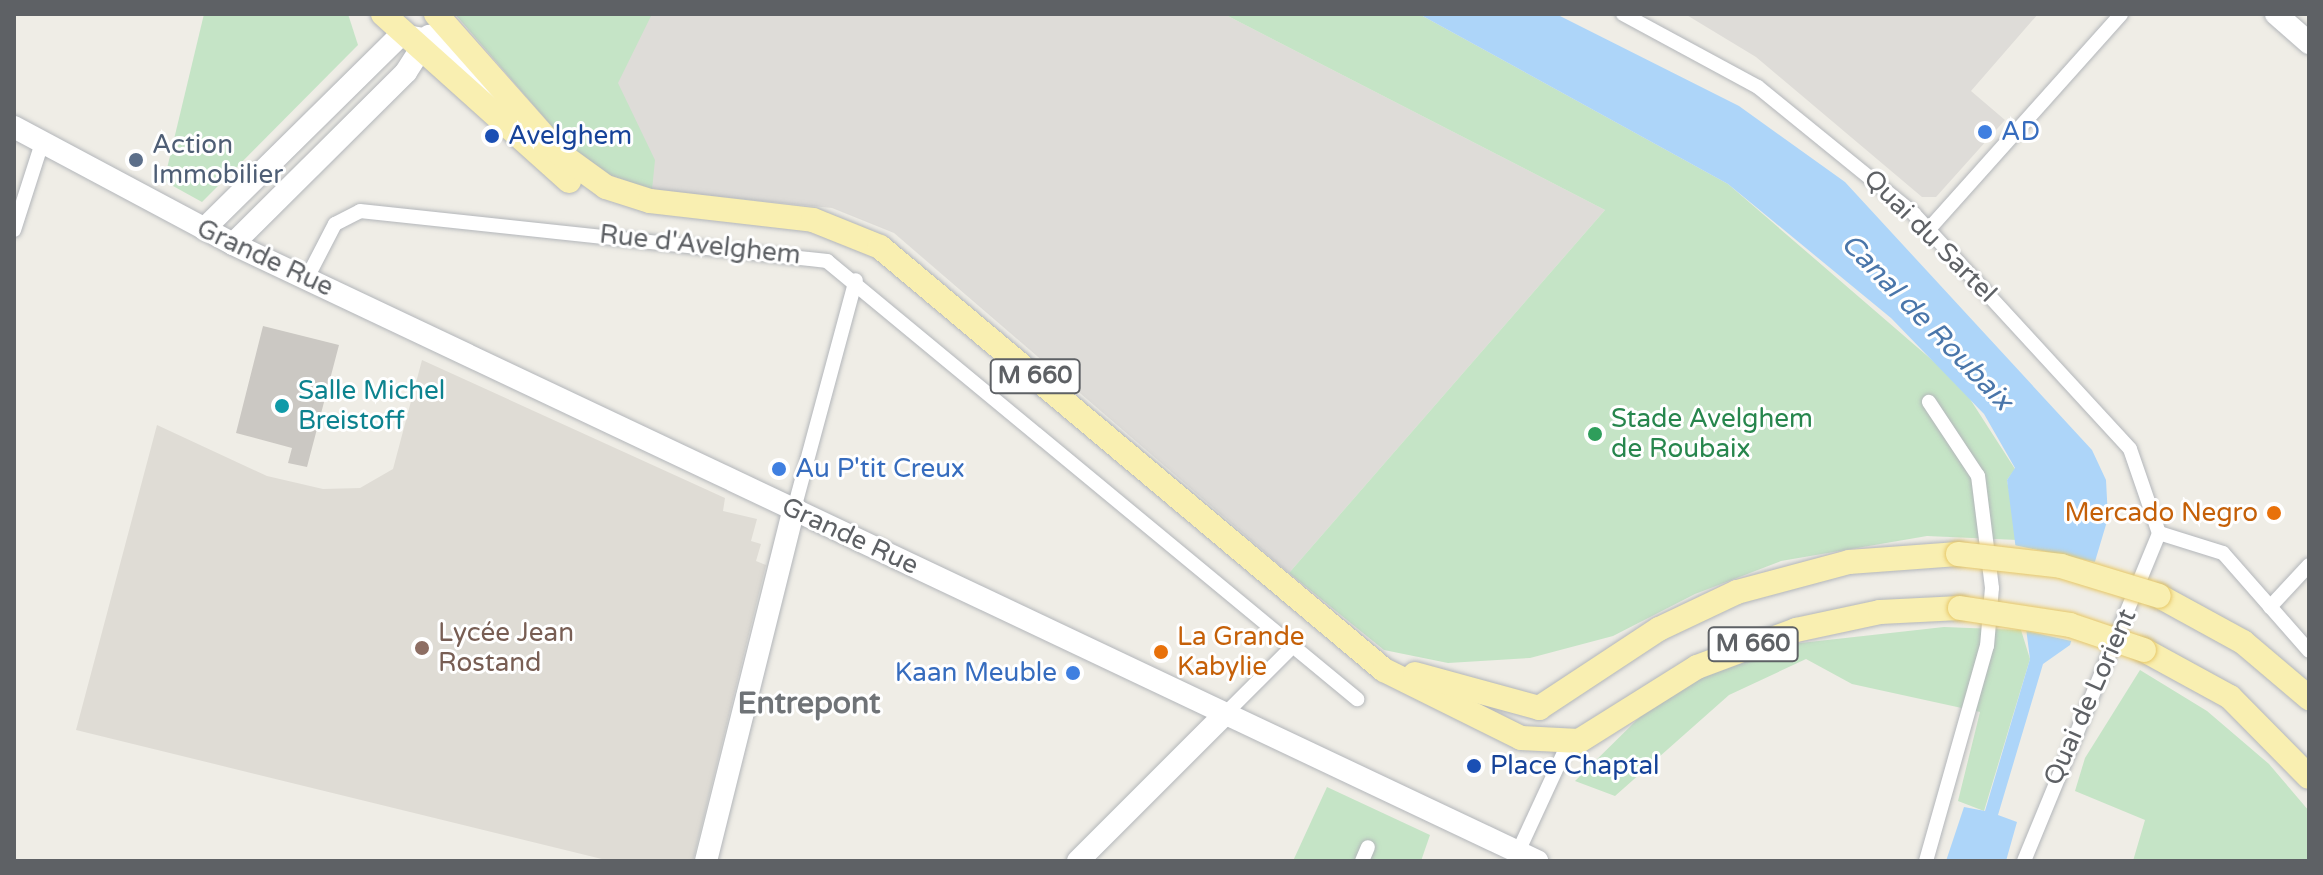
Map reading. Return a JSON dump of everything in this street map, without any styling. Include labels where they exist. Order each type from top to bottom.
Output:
[{"type":"main road","points":[[383,14],[401,35],[428,36]]},
{"type":"main road","name":"M 660","points":[[428,36],[559,153],[619,193],[671,203]]},
{"type":"main road","name":"M 660","points":[[428,36],[576,186],[615,200],[800,217],[880,247],[1354,644],[1413,687],[1507,732],[1568,744],[1752,644],[1857,616],[1960,608],[2061,623],[2144,650],[2204,679],[2261,723],[2309,777]]},
{"type":"main road","name":"M 660","points":[[1354,644],[1398,668],[1522,708],[1547,706],[1659,629],[1737,592],[1849,562],[1958,554],[2061,566],[2159,596],[2243,642],[2309,698]]},
{"type":"street","points":[[233,244],[428,36],[429,14]]},
{"type":"street","name":"Quai du Sartel","points":[[1623,14],[1766,93],[1929,229],[2130,449],[2159,533]]},
{"type":"street","points":[[1929,229],[2121,14]]},
{"type":"street","points":[[2276,14],[2309,43]]},
{"type":"street","points":[[204,229],[401,35]]},
{"type":"street","name":"Grande Rue","points":[[14,127],[233,244],[1527,856]]},
{"type":"street","points":[[14,230],[42,143]]},
{"type":"street","name":"Rue d'Avelghem","points":[[307,278],[335,224],[360,211],[802,254],[856,280],[1357,699]]},
{"type":"street","points":[[706,861],[794,509],[856,280]]},
{"type":"street","points":[[1926,861],[1987,646],[1990,530],[1971,460],[1929,402]]},
{"type":"street","points":[[2159,533],[2223,553],[2309,651]]},
{"type":"street","name":"Quai de Lorient","points":[[2024,861],[2159,533]]},
{"type":"street","points":[[2270,607],[2309,565]]},
{"type":"street","points":[[1078,861],[1294,645]]},
{"type":"street","points":[[2261,723],[2309,760]]},
{"type":"street","points":[[1527,856],[1568,744]]},
{"type":"shaded area","points":[[455,14],[1224,14],[1605,210],[1289,573],[894,233],[832,208],[652,190],[610,175]]},
{"type":"shaded area","points":[[1685,14],[2038,14],[1971,91],[2005,120],[1936,197],[1922,197],[1756,57]]},
{"type":"shaded area","name":"Lycée Jean Rostand","points":[[422,360],[725,498],[723,511],[757,519],[751,541],[761,544],[756,561],[766,565],[693,861],[610,861],[76,730],[157,425],[267,476],[323,489],[360,488],[393,469]]},
{"type":"green space","points":[[204,14],[348,14],[358,45],[202,202],[164,181]]},
{"type":"green space","points":[[455,14],[652,14],[618,83],[655,160],[652,190],[610,175],[567,144]]},
{"type":"green space","points":[[1224,14],[1419,14],[1728,184],[1961,385],[2015,469],[2007,480],[2018,540],[1927,536],[1781,561],[1695,594],[1613,636],[1530,658],[1448,663],[1384,650],[1289,573],[1605,210]]},
{"type":"green space","points":[[1944,627],[2021,630],[2030,659],[1984,811],[1958,801],[1980,712],[1852,684],[1806,659],[1729,695],[1615,796],[1575,781],[1654,703],[1713,671],[1773,646]]},
{"type":"green space","points":[[2140,670],[2207,711],[2269,764],[2309,811],[2309,861],[2133,861],[2145,820],[2075,791],[2085,758]]},
{"type":"green space","points":[[1327,787],[1430,835],[1421,861],[1293,861]]},
{"type":"water","name":"Canal de Roubaix","points":[[1419,14],[1556,14],[1739,106],[1845,182],[2092,450],[2106,480],[2108,518],[2070,645],[2043,664],[1998,815],[2017,822],[2006,861],[1946,861],[1964,807],[1985,811],[2030,659],[2007,480],[2015,468],[1984,414],[1891,318],[1728,184]]},
{"type":"pier","points":[[2014,545],[2100,563],[2076,642],[2017,629]]},
{"type":"building","name":"Salle Michel Breistoff","points":[[263,326],[339,345],[307,467],[288,463],[292,448],[236,433]]},
{"type":"place","name":"AD","points":[[1985,132]]},
{"type":"place","name":"Avelghem","points":[[492,136]]},
{"type":"place","name":"Action Immobilier","points":[[136,160]]},
{"type":"place","name":"Salle Michel Breistoff","points":[[282,406]]},
{"type":"place","name":"Stade Avelghem de Roubaix","points":[[1595,434]]},
{"type":"place","name":"Au P'tit Creux","points":[[779,469]]},
{"type":"place","name":"Mercado Negro","points":[[2274,513]]},
{"type":"place","name":"Lycée Jean Rostand","points":[[422,648]]},
{"type":"place","name":"La Grande Kabylie","points":[[1161,652]]},
{"type":"place","name":"Kaan Meuble","points":[[1073,673]]},
{"type":"place","name":"Place Chaptal","points":[[1474,766]]},
{"type":"district","name":"Entrepont","points":[[809,704]]}]
